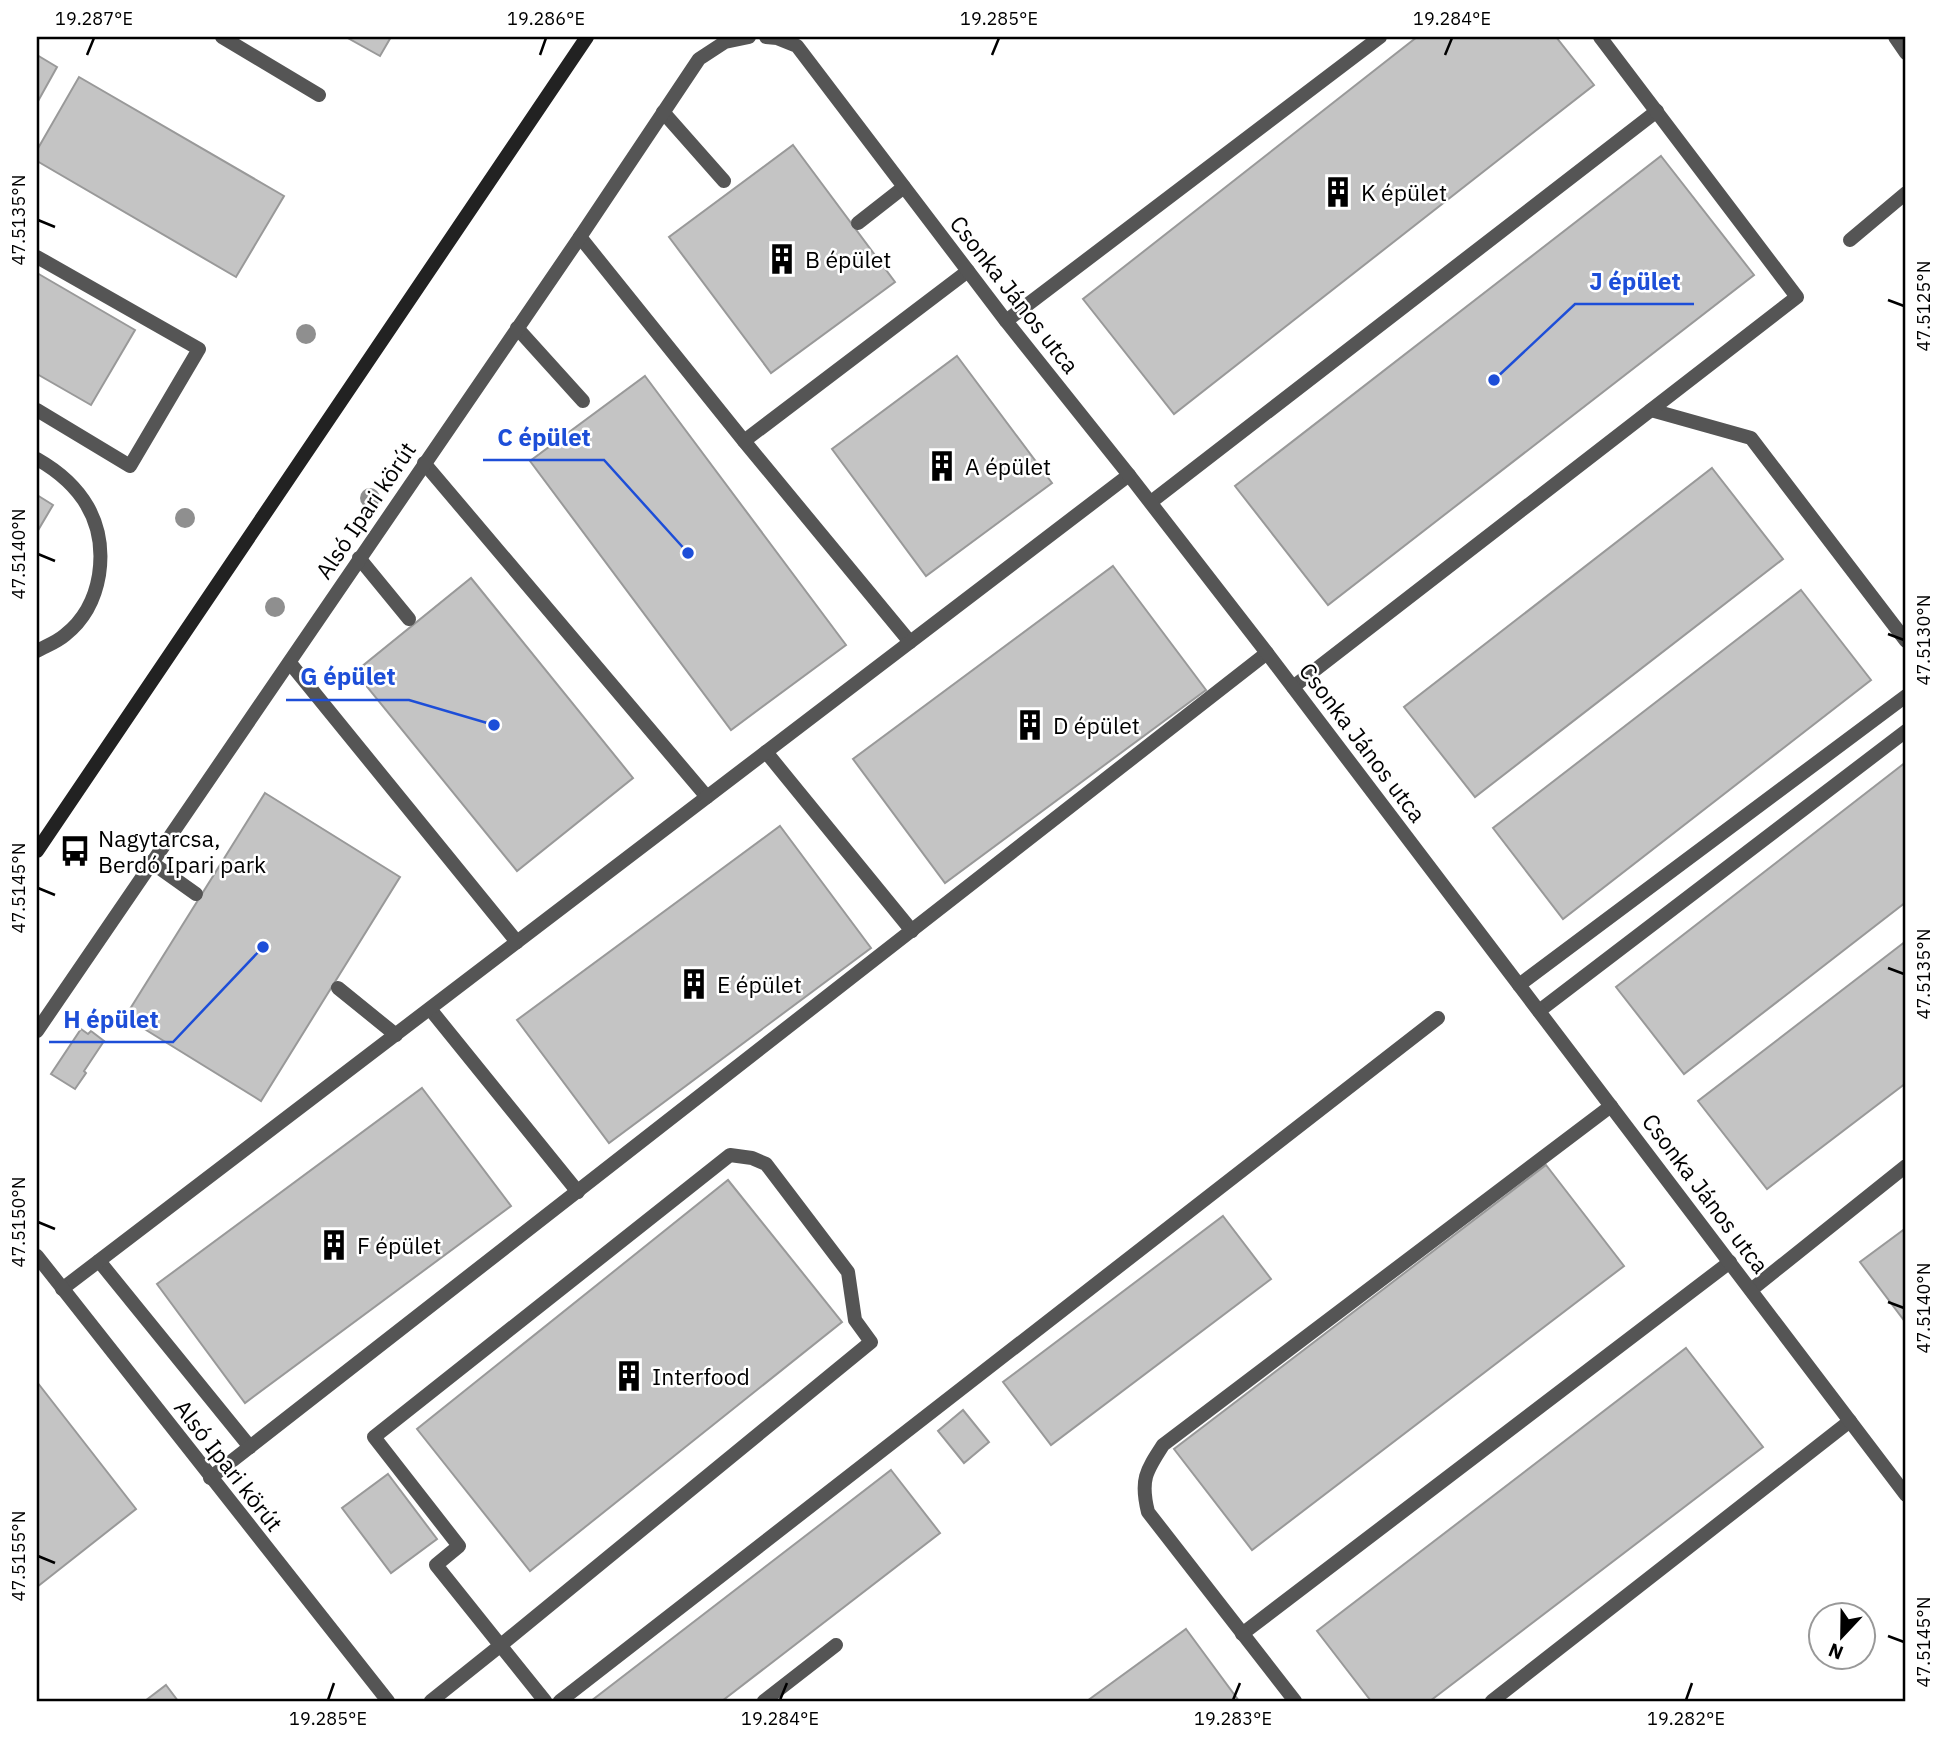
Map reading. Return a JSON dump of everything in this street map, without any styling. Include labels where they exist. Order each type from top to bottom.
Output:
[{"type":"main road","points":[[37,851],[587,37]]},
{"type":"street","points":[[222,37],[319,94]]},
{"type":"street","name":"Alsó Ipari körút","points":[[37,1031],[699,59],[725,41],[749,37]]},
{"type":"street","name":"Csonka János utca","points":[[766,37],[777,38],[797,46],[1006,321],[1151,502],[1267,653],[1906,1495]]},
{"type":"street","points":[[1006,321],[1380,37]]},
{"type":"street","points":[[1293,687],[1797,297],[1601,37]]},
{"type":"street","points":[[1895,37],[1906,53]]},
{"type":"street","points":[[1151,502],[1657,111]]},
{"type":"street","points":[[663,112],[724,181]]},
{"type":"street","points":[[858,223],[904,187]]},
{"type":"street","points":[[1850,240],[1906,193]]},
{"type":"street","points":[[580,237],[910,642]]},
{"type":"street","points":[[37,257],[199,349],[130,466],[37,410]]},
{"type":"street","points":[[744,441],[968,271]]},
{"type":"street","points":[[517,328],[583,401]]},
{"type":"street","points":[[1651,410],[1751,438],[1906,641]]},
{"type":"street","points":[[37,459],[75,487],[92,513],[102,555],[96,589],[80,621],[64,637],[37,651]]},
{"type":"street","points":[[424,463],[707,797]]},
{"type":"street","points":[[62,1289],[1129,475]]},
{"type":"street","points":[[359,558],[409,618]]},
{"type":"street","points":[[210,1478],[1267,653]]},
{"type":"street","points":[[290,663],[517,942]]},
{"type":"street","points":[[1519,985],[1906,696]]},
{"type":"street","points":[[1539,1011],[1906,731]]},
{"type":"street","points":[[766,752],[912,931]]},
{"type":"street","points":[[151,862],[196,894]]},
{"type":"street","points":[[338,988],[396,1035]]},
{"type":"street","points":[[430,1009],[578,1192]]},
{"type":"street","points":[[561,1701],[1438,1018]]},
{"type":"street","points":[[1295,1701],[1148,1512],[1143,1480],[1150,1465],[1163,1445],[1611,1106]]},
{"type":"street","points":[[431,1701],[501,1645],[871,1342],[855,1320],[848,1272],[766,1164],[752,1158],[730,1155],[374,1437],[459,1546],[436,1565],[501,1645],[545,1701]]},
{"type":"street","points":[[1751,1290],[1906,1166]]},
{"type":"street","name":"Alsó Ipari körút","points":[[37,1256],[388,1701]]},
{"type":"street","points":[[99,1261],[250,1447]]},
{"type":"street","points":[[1242,1634],[1730,1262]]},
{"type":"street","points":[[1492,1701],[1850,1421]]},
{"type":"street","points":[[764,1701],[836,1645]]},
{"type":"building","points":[[346,37],[391,37],[380,56]]},
{"type":"building","name":"K épület","points":[[1417,37],[1556,37],[1594,85],[1174,414],[1083,299]]},
{"type":"building","points":[[37,55],[57,67],[37,103]]},
{"type":"building","points":[[79,77],[284,196],[236,277],[37,161],[37,150]]},
{"type":"building","name":"B épület","points":[[793,145],[895,282],[771,373],[669,237]]},
{"type":"building","points":[[1661,156],[1754,275],[1328,605],[1235,486]]},
{"type":"building","points":[[37,273],[135,330],[91,405],[37,374]]},
{"type":"building","name":"A épület","points":[[957,356],[1052,483],[926,576],[832,449]]},
{"type":"building","points":[[645,376],[846,645],[731,730],[530,461]]},
{"type":"building","points":[[1712,468],[1783,559],[1475,797],[1404,707]]},
{"type":"building","points":[[37,495],[53,505],[37,532]]},
{"type":"building","name":"D épület","points":[[1113,566],[1206,690],[945,883],[853,759]]},
{"type":"building","points":[[471,578],[633,778],[517,871],[355,672]]},
{"type":"building","points":[[1801,590],[1871,680],[1563,919],[1493,828]]},
{"type":"building","points":[[1906,762],[1906,902],[1684,1074],[1616,987]]},
{"type":"building","points":[[265,793],[400,877],[261,1101],[125,1017]]},
{"type":"building","name":"E épület","points":[[780,826],[871,948],[609,1143],[517,1020]]},
{"type":"building","points":[[1906,941],[1906,1083],[1767,1189],[1698,1101]]},
{"type":"building","points":[[81,1029],[88,1034],[91,1031],[104,1041],[75,1089],[51,1074]]},
{"type":"building","name":"F épület","points":[[422,1088],[511,1206],[245,1403],[157,1284]]},
{"type":"building","points":[[1546,1165],[1624,1266],[1252,1550],[1174,1449]]},
{"type":"building","name":"Interfood","points":[[728,1180],[842,1322],[530,1571],[417,1429]]},
{"type":"building","points":[[1223,1216],[1271,1279],[1051,1445],[1003,1382]]},
{"type":"building","points":[[1906,1228],[1906,1323],[1860,1262]]},
{"type":"building","points":[[1686,1348],[1763,1447],[1430,1701],[1371,1701],[1317,1631]]},
{"type":"building","points":[[37,1382],[136,1509],[37,1587]]},
{"type":"building","points":[[963,1410],[989,1442],[964,1463],[938,1431]]},
{"type":"building","points":[[891,1470],[940,1533],[722,1701],[591,1701]]},
{"type":"building","points":[[388,1474],[437,1539],[391,1573],[342,1508]]},
{"type":"building","points":[[1186,1629],[1239,1701],[1087,1701]]},
{"type":"building","points":[[166,1685],[178,1701],[145,1701]]},
{"type":"place","name":"K épület","points":[[1338,192]]},
{"type":"place","name":"B épület","points":[[782,259]]},
{"type":"place","name":"J épület","points":[[1494,380]]},
{"type":"place","name":"A épület","points":[[942,466]]},
{"type":"place","name":"C épület","points":[[688,553]]},
{"type":"place","name":"G épület","points":[[494,725]]},
{"type":"place","name":"D épület","points":[[1030,725]]},
{"type":"place","name":"Nagytarcsa, Berdó Ipari park","points":[[75,851]]},
{"type":"place","name":"H épület","points":[[263,947]]},
{"type":"place","name":"E épület","points":[[694,984]]},
{"type":"place","name":"F épület","points":[[334,1245]]},
{"type":"place","name":"Interfood","points":[[629,1376]]}]
